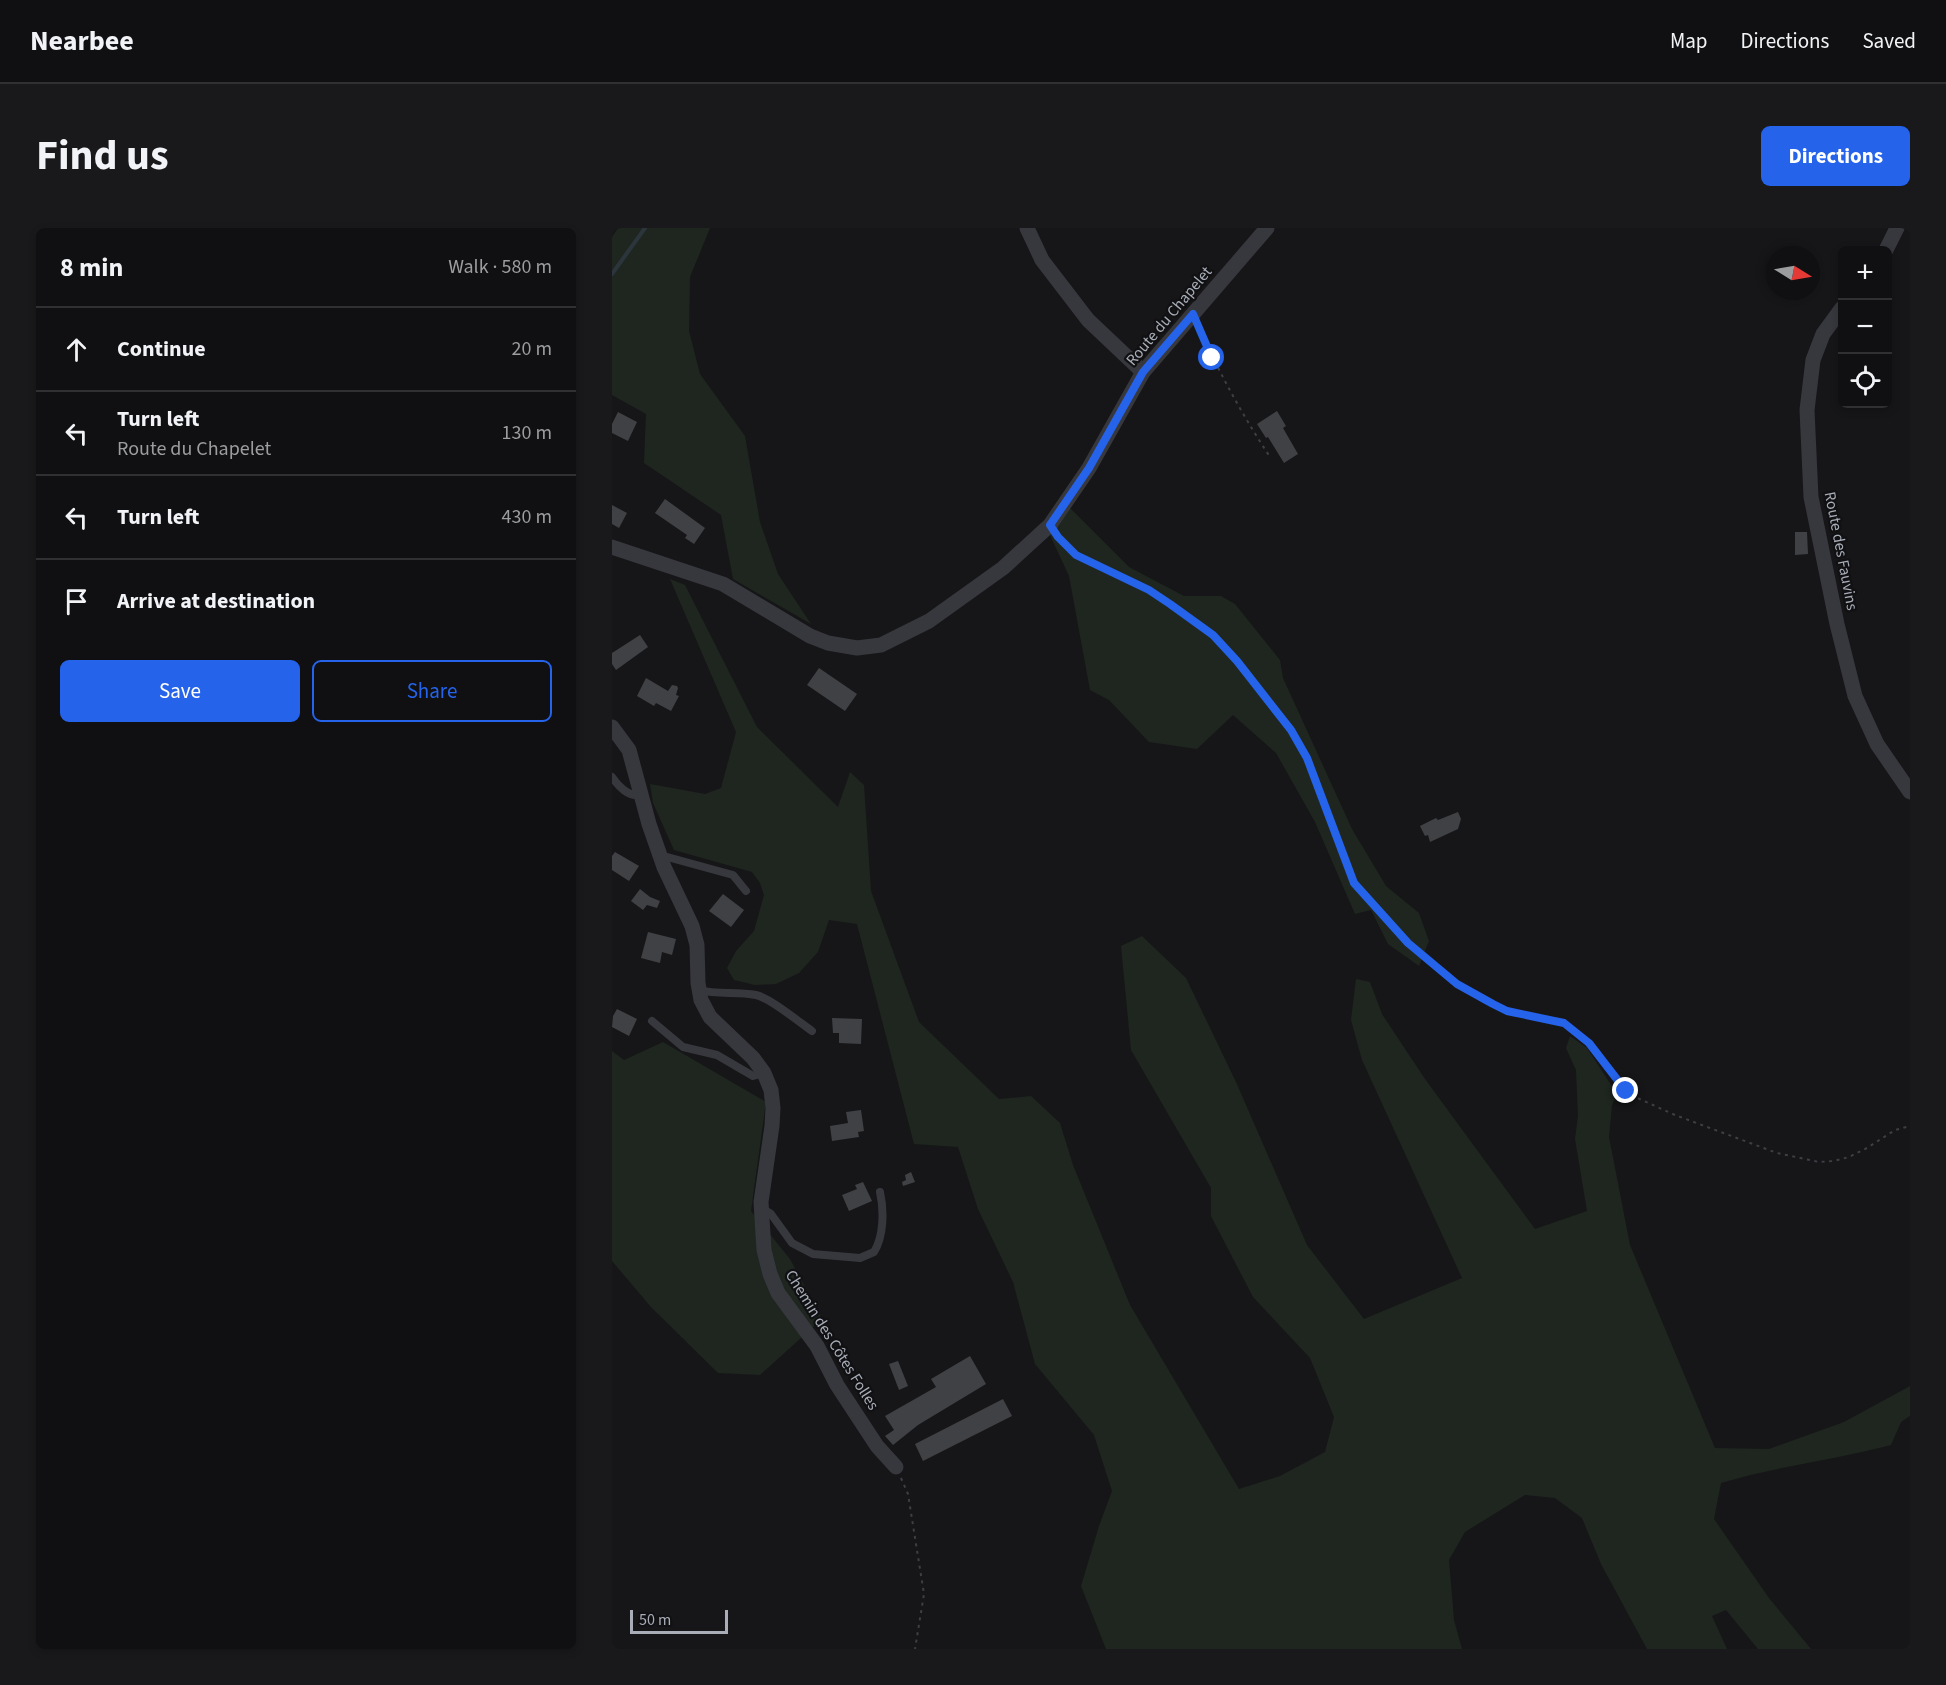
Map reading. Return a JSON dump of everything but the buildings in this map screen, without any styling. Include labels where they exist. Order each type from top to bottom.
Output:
[{"type":"street","points":[[1027,228],[1042,260],[1088,320],[1143,372]]},
{"type":"street","name":"Route du Chapelet","points":[[612,547],[723,584],[810,636],[828,644],[857,648],[881,645],[929,621],[1003,568],[1050,525],[1089,468],[1143,372],[1267,228]]},
{"type":"street","points":[[1888,246],[1897,228]]},
{"type":"street","name":"Route des Fauvins","points":[[1838,313],[1823,334],[1813,360],[1808,410],[1811,497],[1837,624],[1855,696],[1877,744],[1910,792]]},
{"type":"street","name":"Chemin des Côtes Folles","points":[[612,727],[629,750],[660,855],[692,926],[697,945],[701,1000],[710,1017],[753,1058],[764,1073],[771,1090],[773,1108],[761,1208],[764,1250],[778,1293],[817,1346],[837,1385],[877,1446],[896,1467]]},
{"type":"lane","points":[[612,777],[627,793],[635,796],[641,795]]},
{"type":"lane","points":[[660,855],[733,875],[746,891]]},
{"type":"lane","points":[[699,990],[714,994],[748,993],[760,996],[812,1031]]},
{"type":"lane","points":[[652,1022],[683,1047],[717,1055],[753,1076],[764,1073]]},
{"type":"lane","points":[[761,1208],[771,1214],[792,1243],[813,1254],[860,1258],[874,1252],[880,1242],[882,1203],[880,1192]]},
{"type":"path","points":[[1193,314],[1212,358],[1270,457]]},
{"type":"path","points":[[1050,525],[1058,537],[1076,555],[1149,590],[1213,635],[1237,661],[1291,730],[1307,758],[1354,883],[1408,943],[1457,984],[1507,1011],[1564,1023],[1589,1043],[1617,1082],[1633,1096],[1675,1115],[1777,1153],[1819,1162],[1834,1161],[1849,1157],[1895,1130],[1910,1126]]},
{"type":"path","points":[[896,1467],[908,1494],[924,1594],[915,1649]]},
{"type":"shaded area","points":[[618,228],[710,228],[690,277],[689,331],[700,374],[745,436],[760,522],[778,574],[811,624],[733,579],[721,515],[644,463],[646,414],[612,395],[612,237]]},
{"type":"shaded area","points":[[1070,508],[1129,567],[1184,596],[1221,596],[1235,604],[1280,660],[1283,678],[1352,829],[1386,886],[1419,913],[1429,941],[1419,966],[1388,944],[1371,910],[1355,914],[1315,822],[1276,753],[1233,715],[1197,749],[1149,742],[1109,700],[1090,690],[1069,576],[1049,533]]},
{"type":"shaded area","points":[[670,579],[685,585],[757,727],[838,807],[850,772],[864,785],[871,891],[919,1022],[999,1099],[1031,1096],[1060,1123],[1073,1165],[1130,1305],[1239,1489],[1280,1476],[1325,1452],[1334,1417],[1310,1358],[1253,1297],[1211,1216],[1211,1188],[1131,1050],[1121,946],[1142,936],[1186,978],[1236,1082],[1307,1245],[1364,1319],[1462,1278],[1362,1060],[1351,1020],[1356,979],[1370,982],[1382,1014],[1425,1079],[1535,1229],[1587,1211],[1575,1139],[1578,1116],[1576,1070],[1566,1048],[1570,1036],[1587,1048],[1617,1094],[1612,1105],[1609,1137],[1630,1245],[1715,1448],[1769,1449],[1844,1422],[1910,1386],[1910,1416],[1901,1422],[1891,1445],[1721,1483],[1714,1519],[1769,1598],[1811,1649],[1758,1649],[1726,1610],[1712,1616],[1727,1649],[1647,1649],[1601,1564],[1582,1518],[1555,1498],[1525,1495],[1465,1532],[1449,1560],[1454,1620],[1462,1649],[1106,1649],[1081,1586],[1112,1491],[1094,1435],[1035,1364],[1013,1282],[978,1209],[958,1147],[914,1144],[857,924],[829,920],[818,952],[799,973],[776,984],[755,985],[734,980],[727,968],[736,951],[754,931],[764,895],[760,883],[752,872],[674,850],[653,803],[650,784],[705,794],[721,788],[736,732]]},
{"type":"shaded area","points":[[663,1042],[766,1102],[751,1211],[790,1259],[822,1319],[760,1375],[718,1373],[651,1307],[612,1261],[612,1051],[624,1060]]},
{"type":"waterway","points":[[612,274],[645,228]]},
{"type":"route","points":[[1212,358],[1193,314],[1143,372],[1089,468],[1050,525],[1058,537],[1076,555],[1149,590],[1213,635],[1237,661],[1291,730],[1307,758],[1354,883],[1408,943],[1457,984],[1493,1004],[1507,1011],[1564,1023],[1589,1043],[1626,1091]]}]
